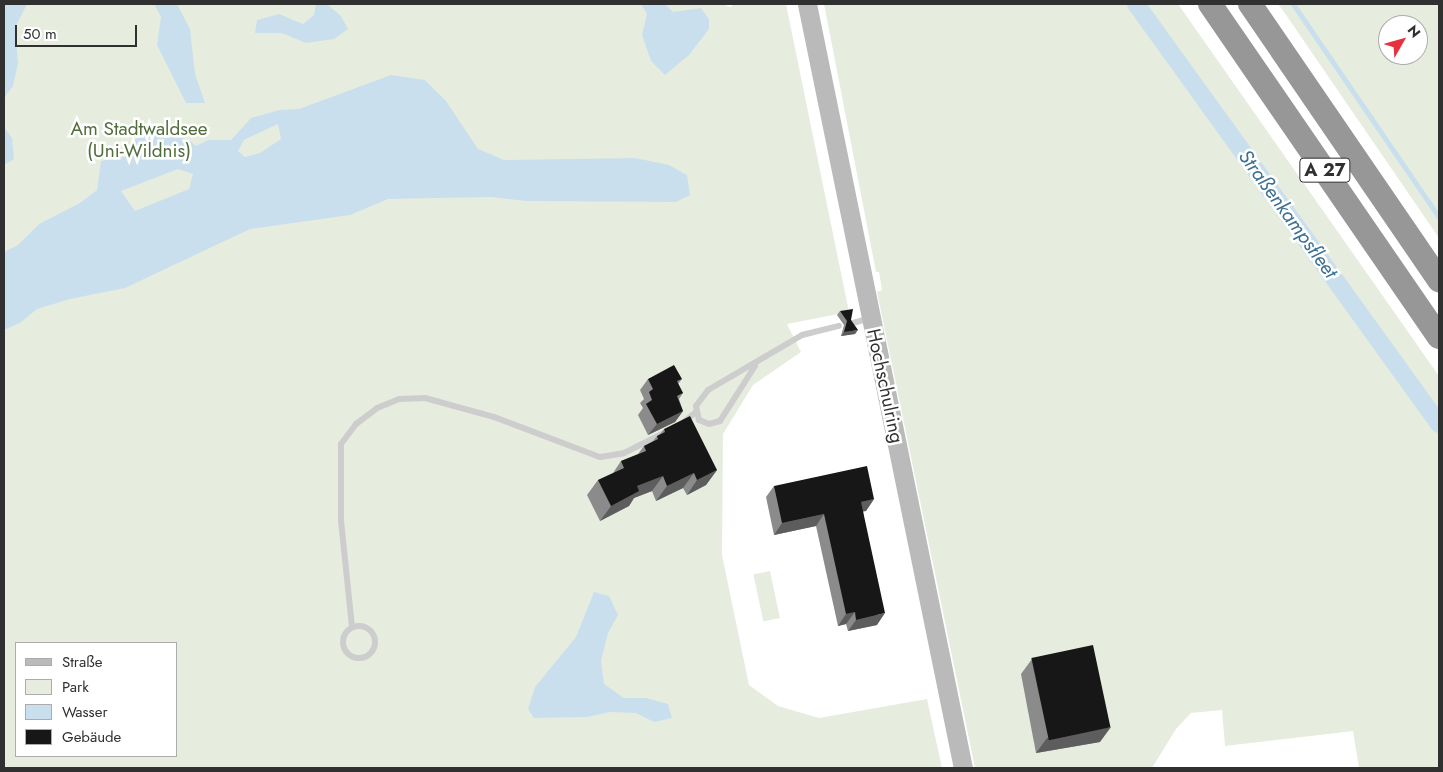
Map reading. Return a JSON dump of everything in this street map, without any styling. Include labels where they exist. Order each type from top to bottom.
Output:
[{"type":"highway","name":"A 27","points":[[1210,4],[1439,337]]},
{"type":"highway","name":"A 27","points":[[1250,4],[1439,280]]},
{"type":"street","name":"Hochschulring","points":[[807,4],[963,768]]},
{"type":"lane","points":[[853,323],[871,318]]},
{"type":"lane","points":[[755,366],[720,422],[709,424],[700,420],[696,412],[698,401],[724,382],[755,366],[802,335],[839,326]]},
{"type":"lane","points":[[352,627],[340,522],[341,444],[356,424],[377,408],[399,399],[425,398],[500,420],[600,457],[624,453],[667,432]]},
{"type":"lane","points":[[676,428],[696,412]]},
{"type":"lane","points":[[363,626],[372,633],[375,646],[368,655],[355,658],[345,650],[344,635],[352,627],[363,626]]},
{"type":"green space","name":"Am Stadtwaldsee (Uni-Wildnis)","points":[[4,4],[721,4],[731,7],[733,4],[786,4],[849,312],[787,324],[801,352],[753,385],[723,434],[722,555],[749,685],[778,706],[819,718],[927,699],[942,768],[4,768]]},
{"type":"green space","points":[[824,4],[1178,4],[1439,376],[1439,768],[1359,768],[1353,731],[1225,746],[1222,710],[1191,713],[1176,729],[1152,768],[975,768],[877,292],[882,290],[879,272],[876,272]]},
{"type":"green space","points":[[1278,4],[1439,4],[1439,238],[1284,12]]},
{"type":"green space","points":[[770,571],[780,618],[763,621],[753,575]]},
{"type":"water","points":[[4,4],[27,4],[15,28],[18,63],[13,86],[4,98]]},
{"type":"water","points":[[154,4],[177,4],[190,29],[195,74],[205,103],[186,103],[157,45],[161,17]]},
{"type":"water","points":[[316,4],[327,4],[341,16],[348,29],[334,39],[306,43],[282,33],[255,33],[257,20],[279,14],[303,24],[314,15]]},
{"type":"water","points":[[641,4],[665,4],[673,12],[701,8],[709,19],[709,29],[689,55],[665,75],[651,61],[642,35],[647,14]]},
{"type":"water","points":[[391,75],[425,80],[446,101],[478,149],[504,160],[635,158],[669,165],[687,175],[690,195],[676,202],[526,201],[491,197],[388,199],[350,215],[250,229],[125,288],[70,299],[37,309],[20,323],[4,330],[4,252],[18,245],[39,224],[80,203],[97,190],[101,161],[129,156],[135,139],[154,131],[189,140],[196,146],[208,140],[231,140],[251,118],[279,110],[299,109]],"holes":[[[278,124],[281,139],[260,153],[245,157],[238,151],[244,140]],[[178,169],[193,174],[189,189],[135,211],[121,191]]]},
{"type":"water","points":[[4,127],[12,138],[14,159],[4,165]]},
{"type":"water","points":[[594,592],[609,596],[618,615],[608,633],[601,661],[604,684],[624,698],[646,698],[668,704],[672,718],[654,722],[636,713],[610,712],[587,717],[534,718],[528,709],[535,687],[576,637]]},
{"type":"building","points":[[853,309],[851,320],[858,330],[844,332],[847,321],[840,311]]},
{"type":"building","points":[[674,365],[682,379],[677,381],[683,393],[677,396],[683,411],[657,424],[646,404],[652,400],[649,392],[653,389],[648,379]]},
{"type":"building","points":[[690,416],[717,470],[697,480],[694,473],[667,486],[663,476],[637,486],[639,491],[611,506],[598,480],[624,468],[621,461],[646,451],[644,446],[658,439],[657,436],[665,432],[664,429]]},
{"type":"building","points":[[867,466],[874,499],[861,502],[885,613],[856,620],[855,612],[846,614],[824,514],[782,523],[774,486]]},
{"type":"building","points":[[1093,645],[1110,727],[1049,740],[1031,658]]},
{"type":"waterway","name":"Straßenkampsfleet","points":[[1136,4],[1439,424]]},
{"type":"waterway","points":[[1293,4],[1439,217]]}]
